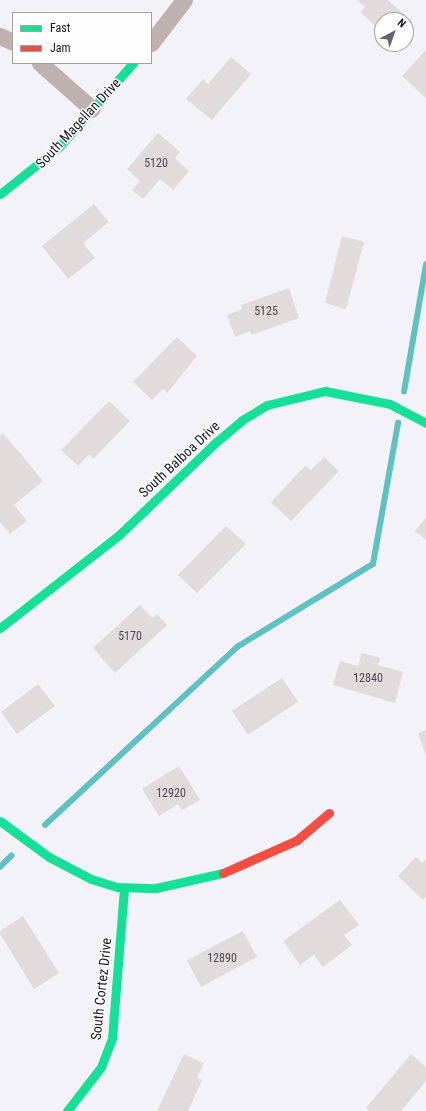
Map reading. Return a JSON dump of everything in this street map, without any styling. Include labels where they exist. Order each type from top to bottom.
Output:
[{"type":"street","points":[[152,42],[184,0]]},
{"type":"street","points":[[0,36],[12,42]]},
{"type":"street","points":[[41,64],[92,109]]},
{"type":"street","name":"South Magellan Drive","points":[[0,194],[33,170],[59,147],[132,64]]},
{"type":"street","name":"South Balboa Drive","points":[[0,628],[119,535],[215,443],[242,420],[267,405],[324,391],[357,395],[406,411],[426,423]]},
{"type":"street","points":[[0,821],[63,864],[91,879],[124,888],[156,888],[222,874],[297,840],[329,813]]},
{"type":"street","name":"South Cortez Drive","points":[[67,1111],[88,1086],[101,1067],[112,1038],[124,888]]},
{"type":"building","points":[[357,0],[388,0],[401,12],[374,12],[374,25],[361,13],[365,7]]},
{"type":"building","points":[[426,50],[426,98],[402,76]]},
{"type":"building","points":[[231,57],[251,74],[212,120],[186,99],[203,79],[208,84]]},
{"type":"building","points":[[158,133],[180,152],[175,158],[189,171],[173,190],[160,179],[143,199],[132,190],[140,181],[127,169]]},
{"type":"building","points":[[94,204],[109,222],[83,243],[95,258],[68,279],[42,246]]},
{"type":"building","points":[[342,236],[364,242],[346,309],[325,303]]},
{"type":"building","points":[[289,288],[299,318],[251,335],[250,331],[235,337],[227,315],[242,309],[241,305]]},
{"type":"building","points":[[177,337],[197,356],[167,393],[163,389],[152,400],[133,382]]},
{"type":"building","points":[[109,401],[130,421],[93,459],[89,454],[78,466],[61,450]]},
{"type":"building","points":[[3,433],[43,481],[14,505],[27,521],[10,534],[0,522],[0,435]]},
{"type":"building","points":[[324,457],[339,471],[291,521],[271,502],[306,465],[311,470]]},
{"type":"building","points":[[426,518],[426,540],[415,531]]},
{"type":"building","points":[[226,526],[246,544],[197,593],[178,575]]},
{"type":"building","points":[[140,605],[152,618],[157,614],[167,625],[115,673],[93,648]]},
{"type":"building","points":[[362,653],[380,658],[378,665],[403,672],[395,703],[333,685],[340,661],[358,666]]},
{"type":"building","points":[[282,678],[298,702],[248,735],[232,711]]},
{"type":"building","points":[[38,684],[55,706],[17,734],[1,712]]},
{"type":"building","points":[[426,730],[426,756],[418,733]]},
{"type":"building","points":[[179,766],[200,800],[182,810],[178,804],[159,816],[142,789]]},
{"type":"building","points":[[416,857],[422,863],[426,859],[426,897],[423,900],[398,876]]},
{"type":"building","points":[[340,900],[359,925],[344,935],[352,945],[323,967],[314,955],[300,965],[283,941]]},
{"type":"building","points":[[23,916],[59,973],[34,989],[0,934],[0,931]]},
{"type":"building","points":[[243,931],[257,957],[201,987],[187,960]]},
{"type":"building","points":[[184,1054],[204,1063],[197,1078],[202,1080],[188,1111],[157,1111]]},
{"type":"building","points":[[411,1054],[426,1067],[426,1081],[401,1111],[370,1111],[366,1108]]},
{"type":"waterway","points":[[404,392],[426,265]]},
{"type":"waterway","points":[[45,825],[237,647],[373,564],[398,423]]},
{"type":"waterway","points":[[0,867],[11,856]]},
{"type":"traffic: fast","points":[[0,194],[59,147],[132,64]]},
{"type":"traffic: fast","points":[[0,628],[119,535],[215,443],[242,420],[267,405],[325,391],[390,404],[426,423]]},
{"type":"traffic: fast","points":[[0,821],[49,857],[91,879],[118,887],[156,888],[223,873]]},
{"type":"traffic: fast","points":[[67,1111],[101,1067],[112,1038],[124,888]]},
{"type":"traffic: jam","points":[[223,873],[297,840],[329,813]]}]
